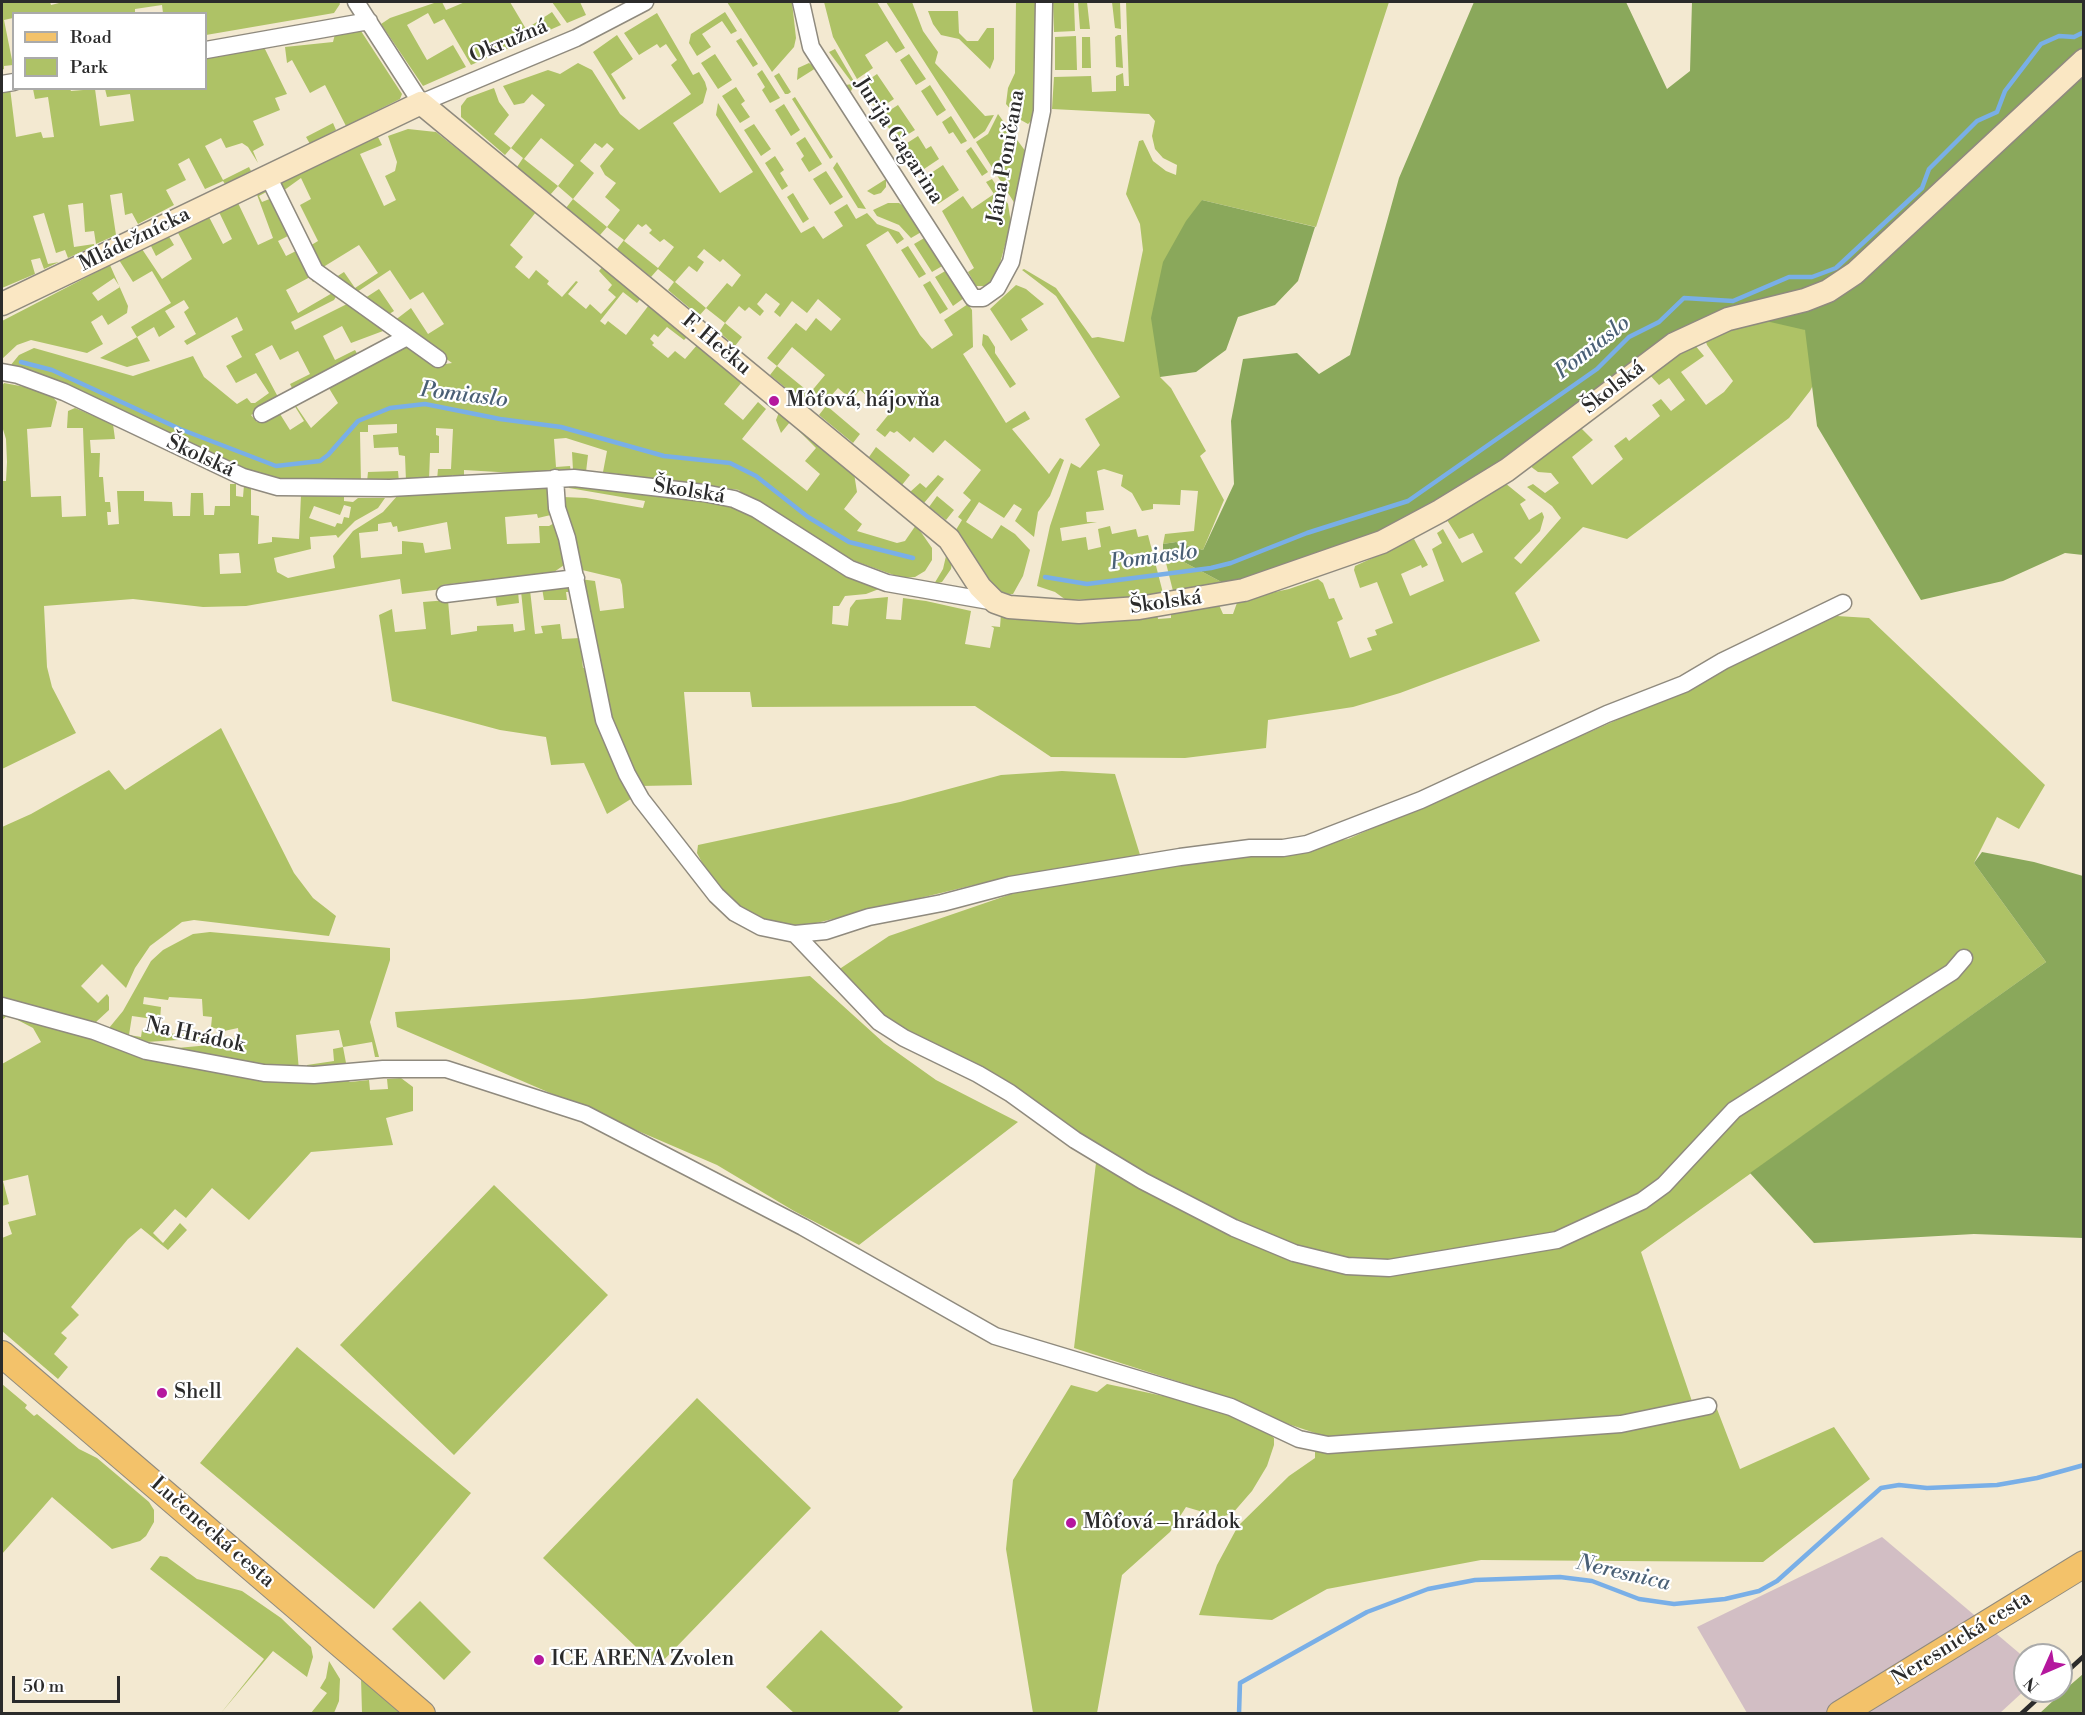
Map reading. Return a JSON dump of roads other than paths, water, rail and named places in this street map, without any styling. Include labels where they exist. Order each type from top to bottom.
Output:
[{"type":"main road","name":"Lučenecká cesta","points":[[2,1354],[422,1713]]},
{"type":"main road","name":"Neresnická cesta","points":[[1840,1713],[2084,1564]]},
{"type":"street","points":[[356,2],[421,103]]},
{"type":"street","name":"Okružná","points":[[421,103],[576,38],[645,2]]},
{"type":"street","name":"Jurija Gagarina","points":[[801,2],[811,47],[973,298]]},
{"type":"street","name":"Jána Poničana","points":[[973,298],[983,298],[997,288],[1011,262],[1042,111],[1044,2]]},
{"type":"street","points":[[207,50],[369,21]]},
{"type":"street","name":"Školská","points":[[2,372],[18,375],[64,392],[243,477],[278,487],[390,488],[555,478],[608,480],[734,499],[756,509],[850,569],[887,583],[995,602],[1009,607],[1079,612],[1177,604],[1244,590],[1358,552],[1406,529],[1507,470],[1657,355],[1698,331],[1728,320],[1805,300],[1828,291],[1855,273],[2084,60]]},
{"type":"street","name":"Mládežnícka","points":[[2,304],[421,103]]},
{"type":"street","name":"F. Hečku","points":[[421,103],[949,538],[980,586],[995,602]]},
{"type":"street","points":[[268,176],[315,271],[438,360]]},
{"type":"street","points":[[262,414],[407,337]]},
{"type":"street","points":[[555,478],[557,508],[576,578],[604,720],[614,747],[641,799],[716,895],[735,913],[761,927],[795,934],[826,931],[869,918],[942,903],[1010,885],[1180,856],[1307,844],[1421,800],[1607,714],[1684,684],[1723,661],[1843,603]]},
{"type":"street","points":[[445,594],[576,578]]},
{"type":"street","points":[[795,934],[879,1022],[904,1038],[1002,1088],[1076,1140],[1143,1181],[1234,1228],[1294,1253],[1347,1266],[1389,1268],[1557,1240],[1642,1201],[1664,1185],[1734,1110],[1952,972],[1964,958]]},
{"type":"street","name":"Na Hrádok","points":[[2,1006],[94,1031],[146,1051],[264,1073],[314,1075],[383,1069],[446,1069],[585,1114],[803,1227],[995,1336],[1231,1407],[1299,1439],[1328,1445],[1622,1424],[1708,1406]]},
{"type":"waterway","name":"Pomiaslo","points":[[1045,577],[1087,584],[1211,568],[1231,563],[1307,533],[1408,501],[1597,369],[1629,337],[1659,322],[1684,298],[1733,301],[1789,277],[1812,277],[1836,268],[1922,188],[1929,169],[1977,121],[1997,112],[2005,91],[2041,44],[2059,36],[2074,37],[2084,32]]},
{"type":"waterway","name":"Pomiaslo","points":[[21,362],[52,370],[180,429],[276,466],[320,461],[358,421],[390,408],[425,404],[500,419],[561,427],[664,456],[730,463],[756,476],[808,517],[849,542],[913,558]]},
{"type":"waterway","name":"Neresnica","points":[[1239,1714],[1240,1683],[1367,1612],[1428,1589],[1475,1580],[1560,1577],[1592,1581],[1639,1599],[1674,1604],[1725,1599],[1759,1591],[1777,1581],[1881,1488],[1899,1485],[1927,1488],[1997,1485],[2037,1478],[2084,1465]]},
{"type":"railway","points":[[2073,1666],[2084,1656]]},
{"type":"railway","points":[[2021,1714],[2033,1703]]},
{"type":"place","name":"Môťová, hájovňa","points":[[774,401]]},
{"type":"place","name":"Shell","points":[[162,1393]]},
{"type":"place","name":"Môťová – hrádok","points":[[1071,1523]]},
{"type":"place","name":"ICE ARENA Zvolen","points":[[539,1660]]}]
